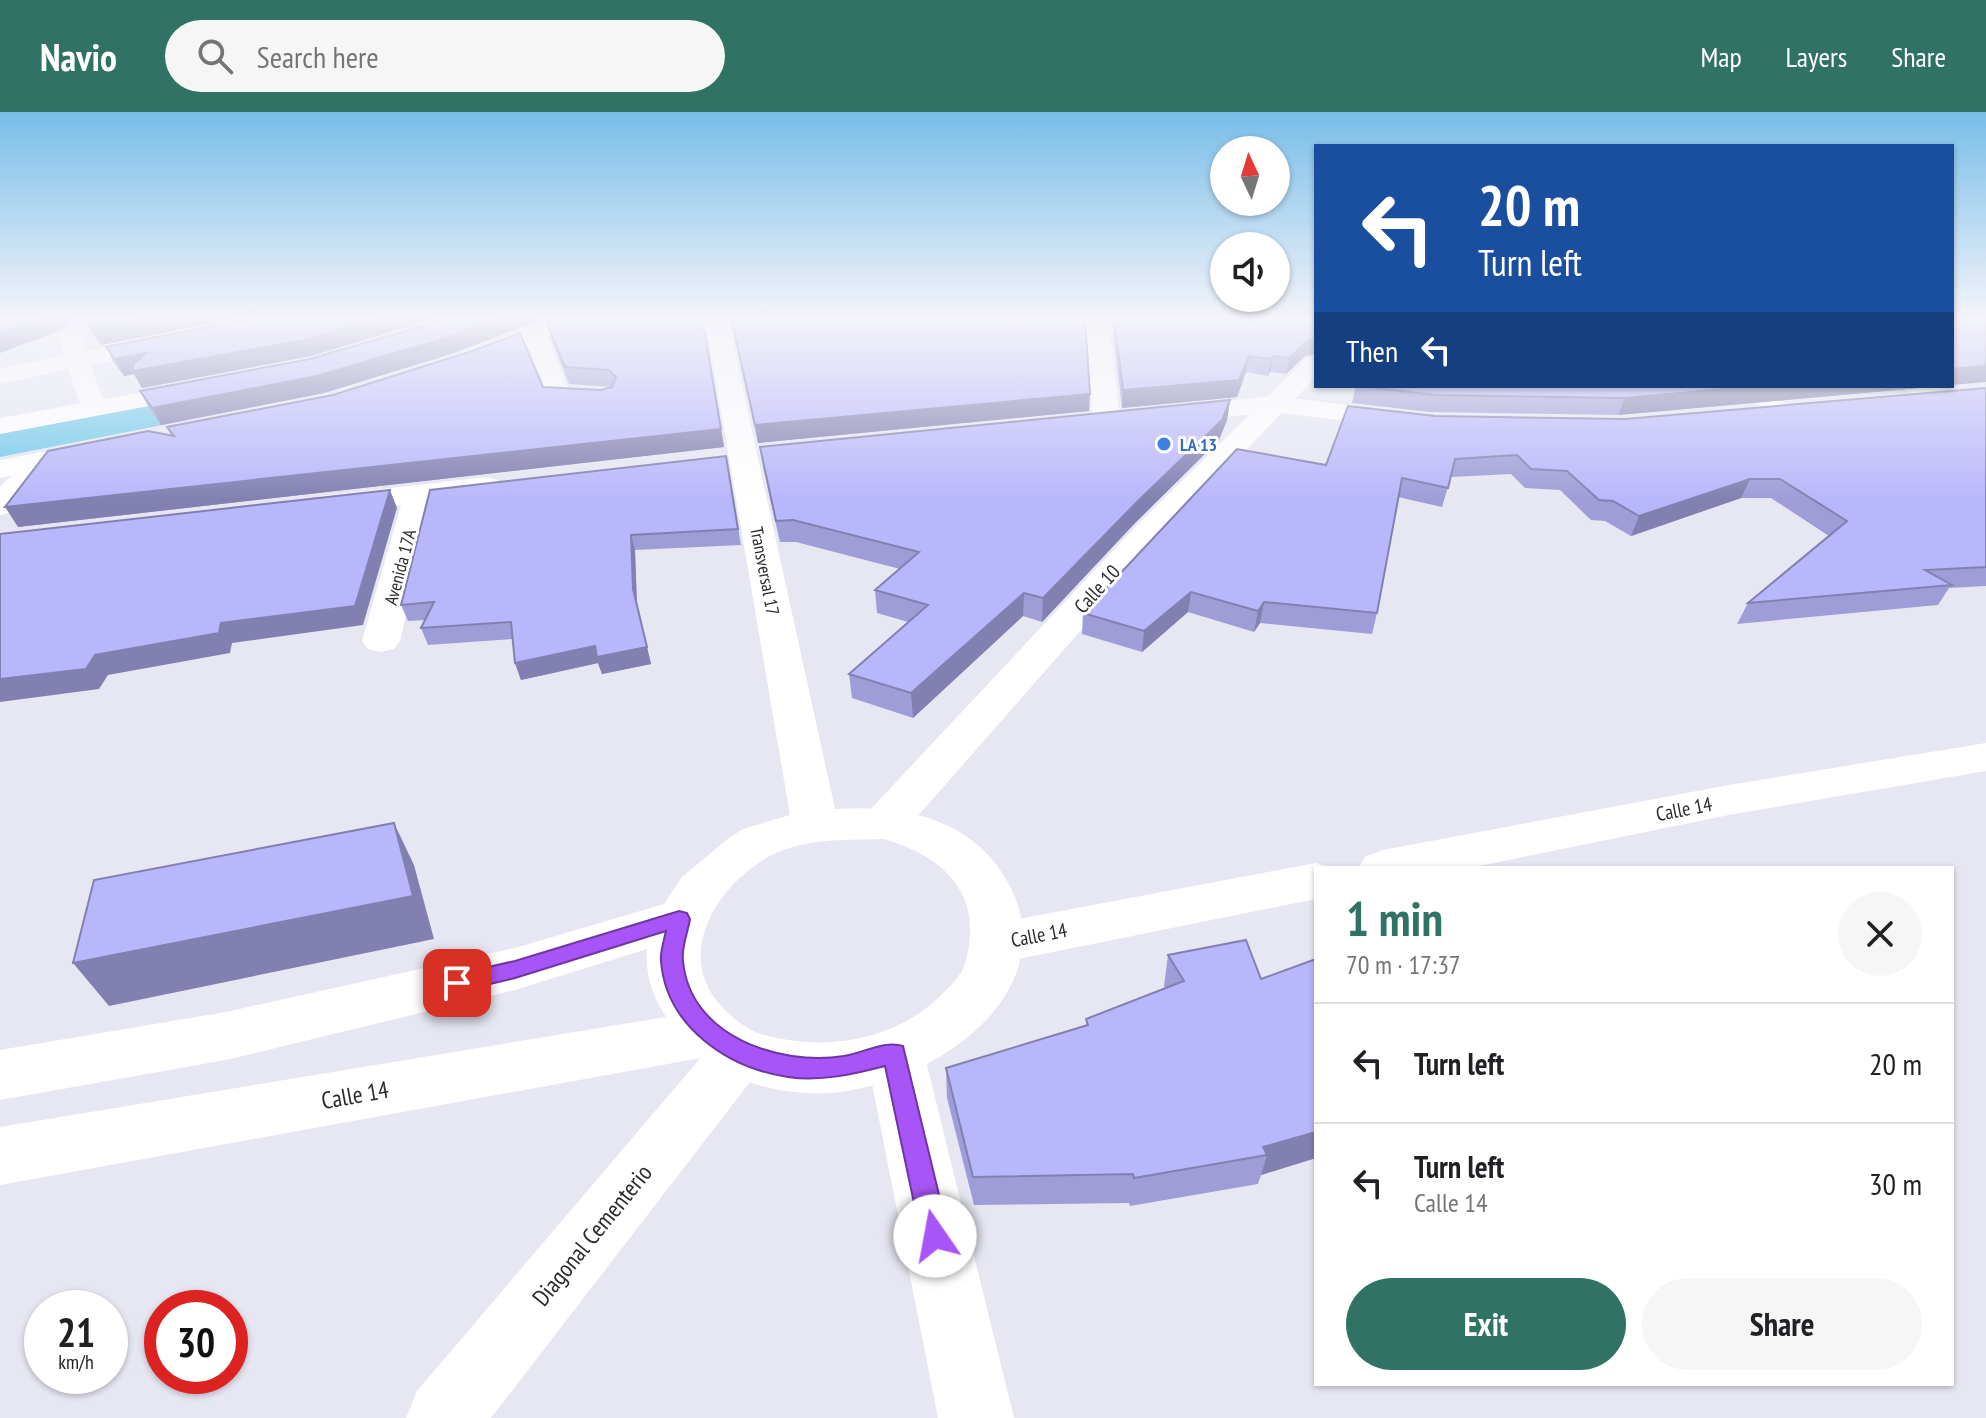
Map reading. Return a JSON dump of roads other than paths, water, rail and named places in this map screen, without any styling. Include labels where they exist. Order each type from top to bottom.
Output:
[{"type":"street","points":[[84,378],[93,409]]},
{"type":"street","points":[[551,378],[557,395],[604,396]]},
{"type":"street","name":"Transversal 17","points":[[727,378],[815,824]]},
{"type":"street","points":[[1102,378],[1106,421]]},
{"type":"street","name":"Calle 10","points":[[885,823],[1149,532],[1300,378]]},
{"type":"street","points":[[0,426],[234,383]]},
{"type":"street","points":[[1750,388],[1782,412]]},
{"type":"street","points":[[1944,399],[1986,393]]},
{"type":"street","points":[[1908,394],[1944,399],[1986,416]]},
{"type":"street","points":[[1074,425],[1273,404],[1430,423]]},
{"type":"street","points":[[1737,416],[1812,410]]},
{"type":"street","points":[[0,469],[117,447]]},
{"type":"street","points":[[0,506],[41,461]]},
{"type":"street","points":[[311,506],[512,483]]},
{"type":"street","name":"Avenida 17A","points":[[381,641],[420,493]]},
{"type":"street","name":"Calle 14","points":[[1393,866],[1714,803],[1986,757]]},
{"type":"street","points":[[885,823],[932,837],[969,863],[993,900],[998,943],[988,976],[967,1006],[935,1033],[895,1053],[842,1067],[787,1067],[725,1043],[681,999],[671,959],[679,919],[711,875],[758,842],[815,824],[885,823]]},
{"type":"street","name":"Calle 14","points":[[998,943],[1314,881]]},
{"type":"street","points":[[0,1075],[241,1033],[515,969],[679,919]]},
{"type":"street","name":"Calle 14","points":[[0,1156],[725,1043]]},
{"type":"street","name":"Diagonal Cementerio","points":[[444,1418],[725,1043]]},
{"type":"street","points":[[895,1053],[976,1418]]},
{"type":"waterway","points":[[0,445],[241,399]]},
{"type":"place","name":"LA 13","points":[[1164,444]]}]
